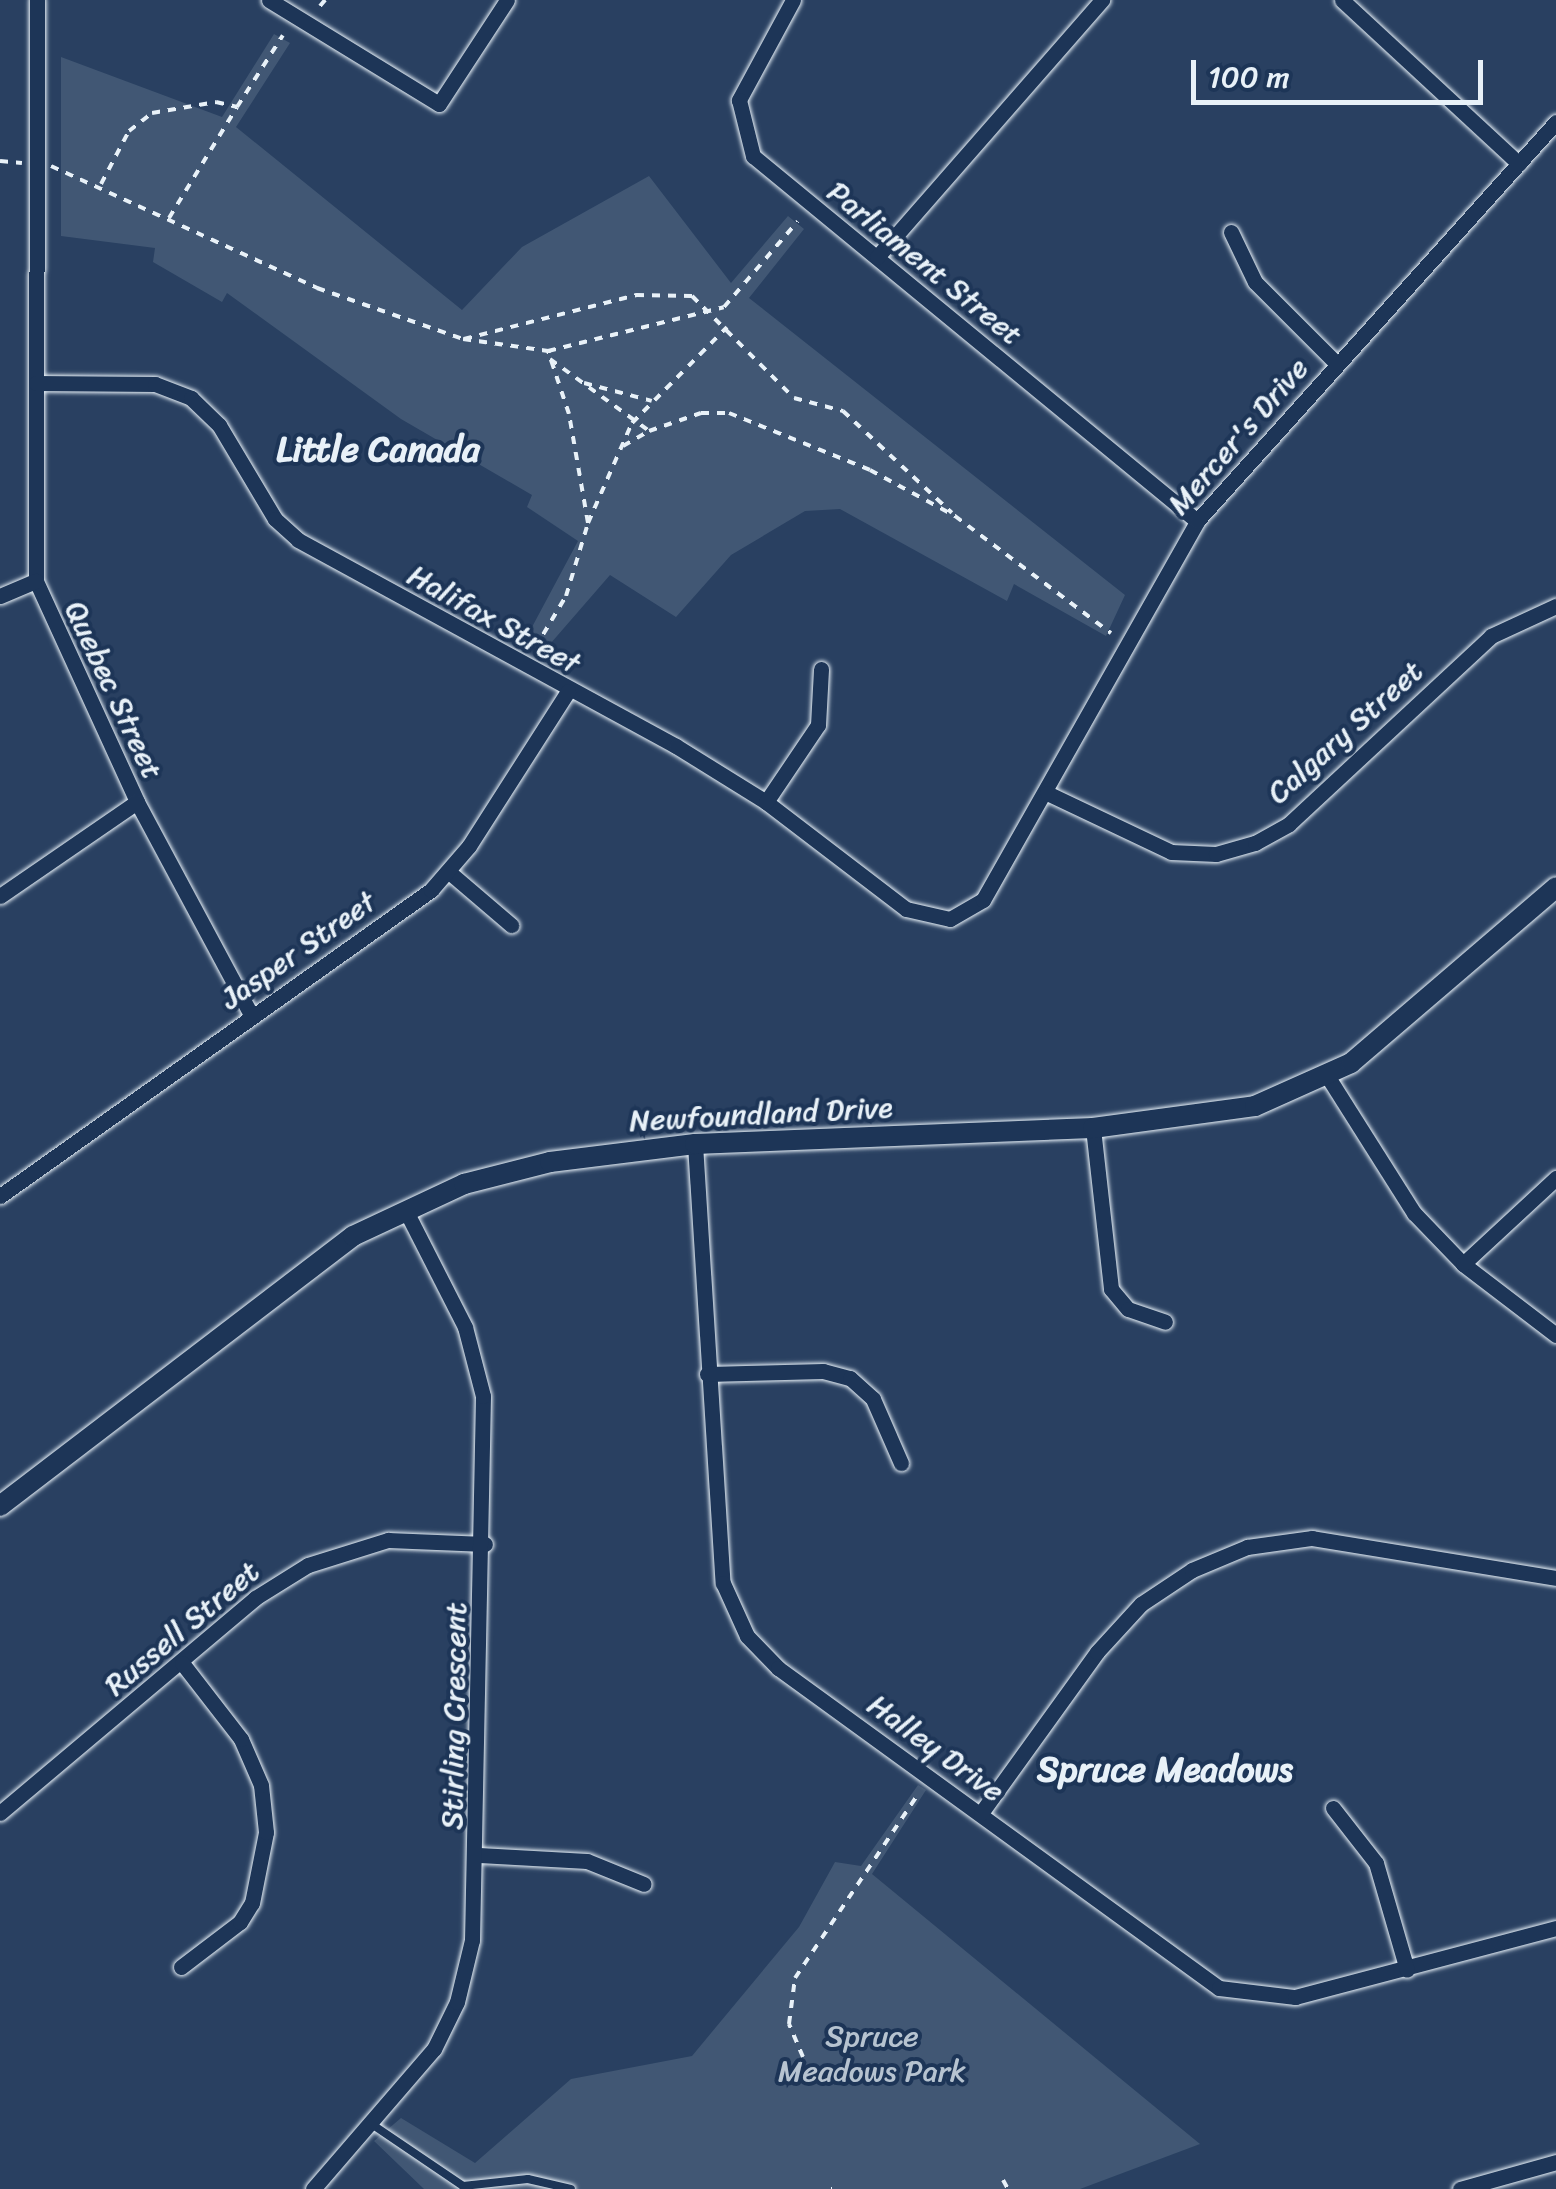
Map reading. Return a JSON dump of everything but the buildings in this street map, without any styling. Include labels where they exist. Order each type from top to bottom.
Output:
[{"type":"street","name":"Quebec Street","points":[[37,0],[36,581],[136,802],[251,1015]]},
{"type":"street","points":[[269,0],[439,104],[508,0]]},
{"type":"street","name":"Parliament Street","points":[[793,0],[746,74],[739,100],[744,137],[766,169],[1197,521]]},
{"type":"street","points":[[878,258],[1102,0]]},
{"type":"street","points":[[1342,0],[1519,164]]},
{"type":"street","name":"Mercer's Drive","points":[[950,919],[984,900],[1197,521],[1556,122]]},
{"type":"street","points":[[1231,232],[1254,282],[1337,364]]},
{"type":"street","name":"Halifax Street","points":[[36,383],[154,384],[191,398],[219,426],[275,519],[298,540],[766,802],[906,909],[950,919]]},
{"type":"street","points":[[0,596],[36,581]]},
{"type":"street","name":"Calgary Street","points":[[1047,793],[1171,852],[1216,854],[1254,843],[1288,824],[1491,636],[1556,606]]},
{"type":"street","points":[[766,802],[818,725],[821,669]]},
{"type":"street","name":"Jasper Street","points":[[0,1196],[449,872],[568,691]]},
{"type":"street","points":[[0,896],[136,802]]},
{"type":"street","points":[[449,872],[511,925]]},
{"type":"street","name":"Newfoundland Drive","points":[[0,1506],[298,1276],[405,1208],[550,1162],[695,1144],[1094,1128],[1228,1113],[1328,1077],[1383,1040],[1556,887]]},
{"type":"street","points":[[1328,1077],[1414,1213],[1463,1264],[1556,1335]]},
{"type":"street","points":[[1094,1128],[1111,1289],[1128,1308],[1165,1322]]},
{"type":"street","name":"Halley Drive","points":[[695,1144],[723,1583],[748,1636],[778,1668],[1219,1988],[1296,1998],[1556,1928]]},
{"type":"street","points":[[1463,1264],[1556,1178]]},
{"type":"street","name":"Stirling Crescent","points":[[314,2189],[373,2125],[449,2023],[472,1940],[479,1855],[487,1445],[476,1360],[405,1208]]},
{"type":"street","points":[[707,1374],[824,1371],[850,1378],[873,1398],[901,1464]]},
{"type":"street","points":[[981,1813],[1097,1652],[1141,1604],[1192,1570],[1248,1547],[1312,1538],[1556,1578]]},
{"type":"street","name":"Russell Street","points":[[0,1813],[255,1598],[330,1555],[388,1540],[485,1544]]},
{"type":"street","points":[[181,1967],[240,1922],[252,1903],[266,1832],[261,1785],[241,1738],[182,1663]]},
{"type":"street","points":[[1333,1808],[1376,1864],[1407,1970]]},
{"type":"street","points":[[479,1855],[587,1860],[644,1884]]},
{"type":"street","points":[[1460,2189],[1556,2162]]},
{"type":"lane","points":[[373,2125],[463,2186],[528,2179],[571,2189]]},
{"type":"path","points":[[320,6],[325,0]]},
{"type":"path","points":[[168,219],[283,35]]},
{"type":"path","points":[[237,107],[169,106],[128,132],[101,184],[317,288],[463,339],[548,351],[714,312],[798,221]]},
{"type":"path","points":[[463,339],[657,292],[692,296],[714,312],[794,398],[843,411],[955,516],[1113,630]]},
{"type":"path","points":[[534,650],[566,596],[588,524],[632,424],[726,328]]},
{"type":"path","points":[[548,351],[588,524]]},
{"type":"path","points":[[550,359],[632,424],[649,431]]},
{"type":"path","points":[[580,382],[652,401]]},
{"type":"path","points":[[623,446],[649,431],[701,413],[728,412],[840,456],[955,516]]},
{"type":"path","points":[[803,2057],[789,2024],[796,1978],[918,1794]]},
{"type":"path","points":[[1004,2180],[1008,2189]]},
{"type":"green space","points":[[274,34],[290,43],[236,127],[462,310],[522,247],[649,176],[731,283],[788,216],[804,229],[749,298],[1125,595],[1106,636],[1014,584],[1007,601],[840,509],[805,511],[731,555],[676,617],[610,575],[544,651],[524,642],[578,541],[527,507],[532,495],[401,419],[227,293],[222,302],[153,262],[155,248],[61,236],[61,57],[222,117]]},
{"type":"green space","name":"Spruce Meadows Park","points":[[918,1785],[926,1790],[872,1874],[1200,2144],[1080,2189],[424,2189],[374,2141],[401,2118],[475,2163],[571,2079],[692,2056],[799,1927],[835,1862],[861,1866]]},
{"type":"district","name":"Little Canada","points":[[378,449]]},
{"type":"district","name":"Spruce Meadows","points":[[1165,1769]]}]
